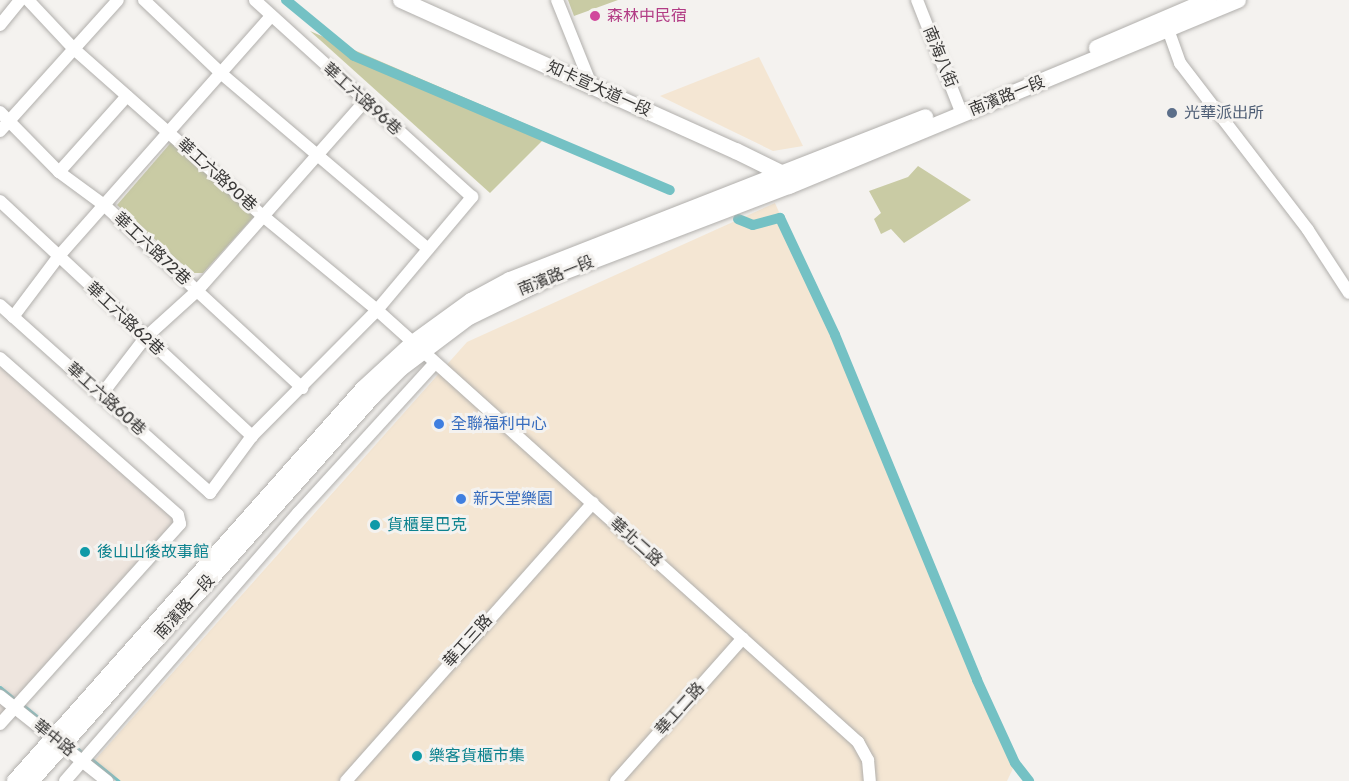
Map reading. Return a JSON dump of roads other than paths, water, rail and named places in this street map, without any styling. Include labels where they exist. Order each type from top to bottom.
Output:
[{"type":"main road","name":"知卡宣大道一段","points":[[401,0],[592,87],[787,180]]},
{"type":"main road","name":"南濱路一段","points":[[1167,25],[1209,0]]},
{"type":"main road","name":"南濱路一段","points":[[15,781],[58,740],[372,397],[423,353],[471,301],[510,280],[787,180],[1167,25],[1238,0]]},
{"type":"main road","name":"南濱路一段","points":[[31,781],[58,740]]},
{"type":"street","points":[[0,25],[20,0]]},
{"type":"street","name":"華工六路90巷","points":[[28,0],[74,49],[263,216],[377,310],[423,353]]},
{"type":"street","points":[[0,131],[5,116],[74,49],[118,0]]},
{"type":"street","points":[[144,0],[223,75],[428,249],[377,310],[252,436]]},
{"type":"street","name":"華工六路96巷","points":[[255,0],[270,17],[472,197],[428,249]]},
{"type":"street","points":[[556,0],[592,87]]},
{"type":"street","name":"南海八街","points":[[917,0],[961,108]]},
{"type":"street","points":[[13,317],[58,257],[223,75],[270,17]]},
{"type":"street","points":[[1167,25],[1180,63],[1308,230],[1349,293]]},
{"type":"street","points":[[59,172],[128,96]]},
{"type":"street","points":[[102,394],[144,338],[197,291],[365,101]]},
{"type":"street","name":"華工六路72巷","points":[[5,116],[59,172],[104,205],[302,388]]},
{"type":"street","name":"華工六路62巷","points":[[0,201],[144,338],[252,436]]},
{"type":"street","name":"華工六路60巷","points":[[0,306],[102,394],[210,493],[252,436]]},
{"type":"street","points":[[65,781],[298,513],[423,353]]},
{"type":"street","name":"華北二路","points":[[423,353],[858,742],[868,760],[870,781]]},
{"type":"street","points":[[0,358],[177,514],[180,524],[0,724]]},
{"type":"street","name":"華工三路","points":[[346,781],[593,503]]},
{"type":"street","name":"華工二路","points":[[616,781],[743,638]]},
{"type":"street","name":"華中路","points":[[0,696],[107,781]]},
{"type":"waterway","points":[[286,0],[354,56],[670,190]]},
{"type":"waterway","points":[[738,219],[753,225],[780,218],[835,335],[977,680],[1015,763],[1029,781]]},
{"type":"waterway","points":[[0,687],[17,701]]},
{"type":"waterway","points":[[23,705],[53,729]]},
{"type":"waterway","points":[[72,744],[83,753]]},
{"type":"waterway","points":[[89,757],[119,781]]},
{"type":"place","name":"森林中民宿","points":[[595,16]]},
{"type":"place","name":"光華派出所","points":[[1172,113]]},
{"type":"place","name":"全聯福利中心","points":[[439,424]]},
{"type":"place","name":"新天堂樂園","points":[[461,499]]},
{"type":"place","name":"貨櫃星巴克","points":[[375,525]]},
{"type":"place","name":"後山山後故事館","points":[[85,552]]},
{"type":"place","name":"樂客貨櫃市集","points":[[417,756]]}]
